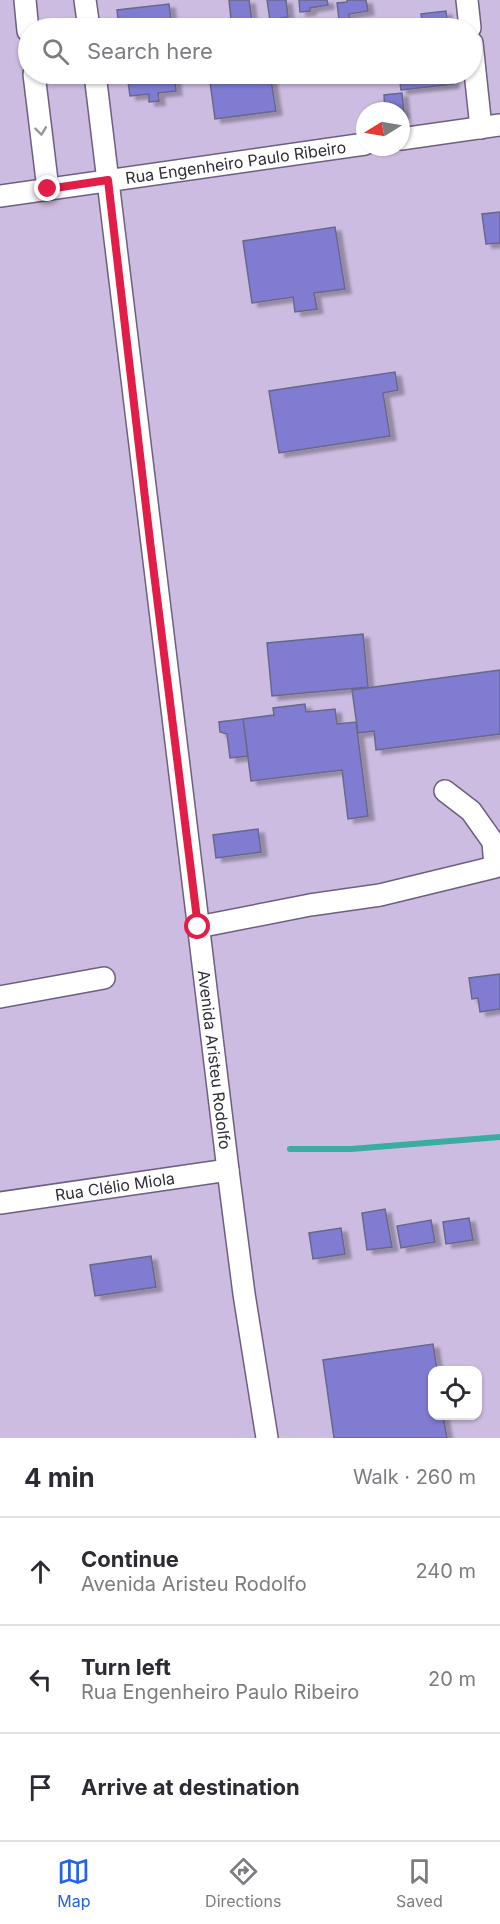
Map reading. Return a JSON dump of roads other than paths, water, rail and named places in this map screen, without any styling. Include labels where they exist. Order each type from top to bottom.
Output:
[{"type":"street","points":[[25,0],[27,18]]},
{"type":"street","points":[[85,0],[88,18]]},
{"type":"street","points":[[467,0],[469,18]]},
{"type":"street","points":[[35,84],[48,189]]},
{"type":"street","name":"Avenida Aristeu Rodolfo","points":[[96,84],[228,1170],[244,1294],[267,1438]]},
{"type":"street","points":[[410,138],[490,127],[480,84]]},
{"type":"street","name":"Rua Engenheiro Paulo Ribeiro","points":[[0,196],[356,145]]},
{"type":"street","points":[[198,927],[310,905],[380,896],[495,867],[493,842],[471,811],[445,791]]},
{"type":"street","points":[[0,998],[104,978]]},
{"type":"street","name":"Rua Clélio Miola","points":[[0,1203],[228,1170]]},
{"type":"waterway","points":[[290,1149],[351,1149],[500,1137]]}]
